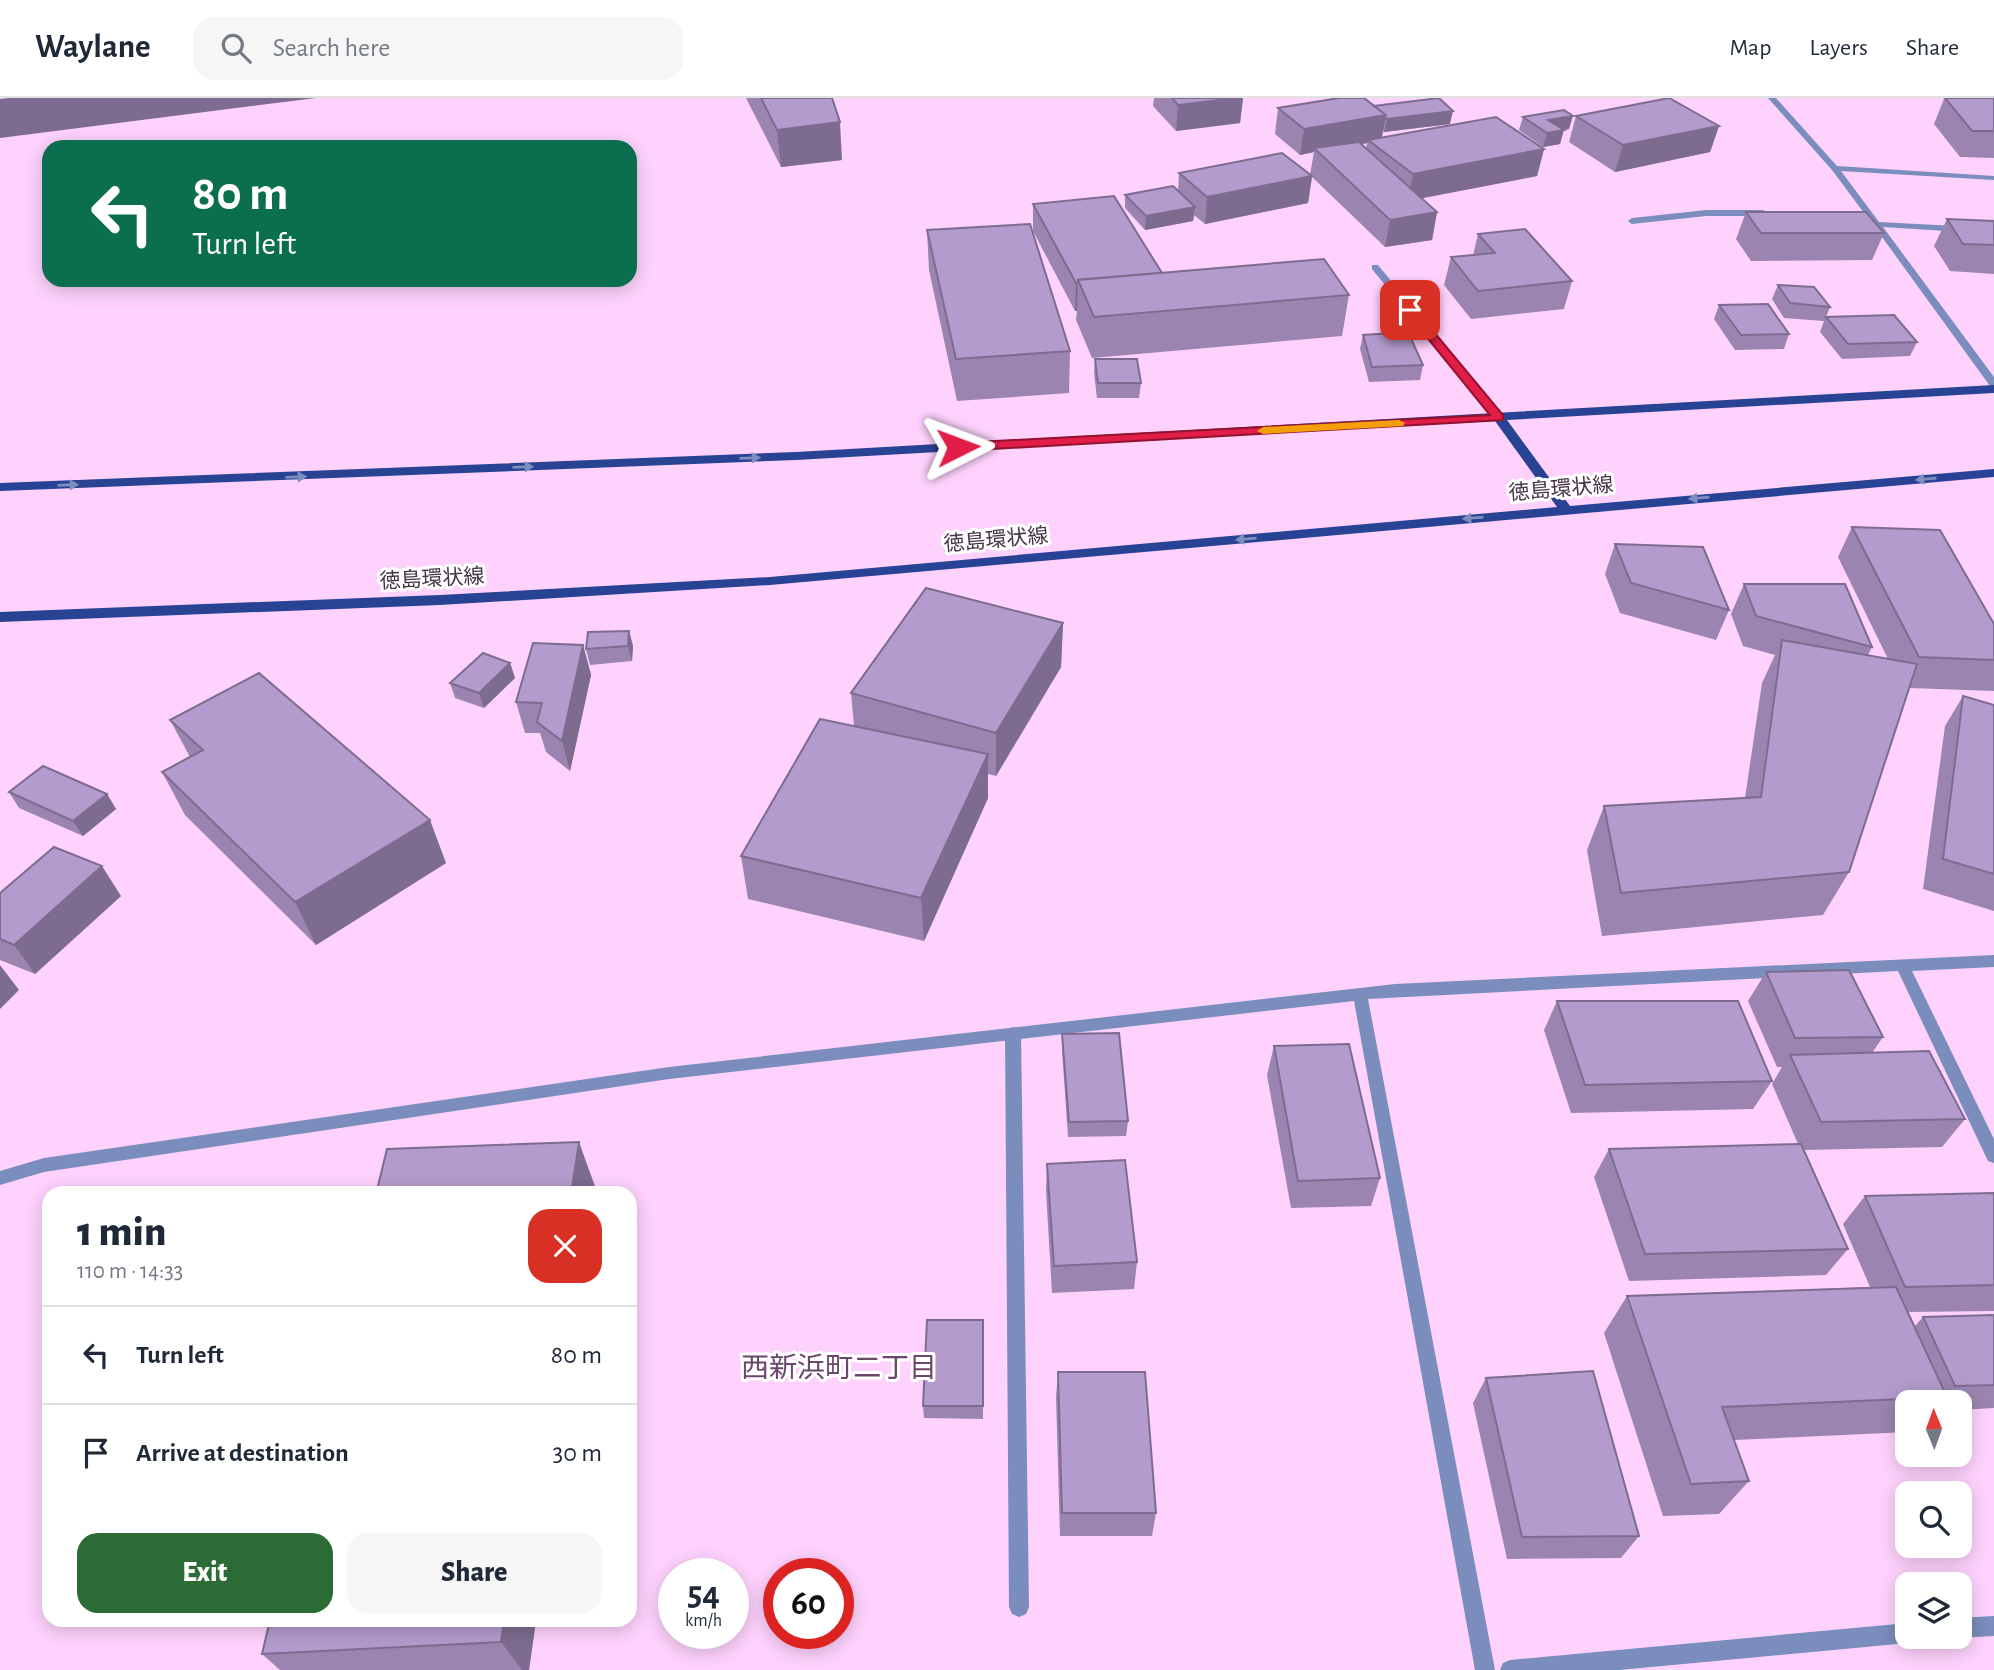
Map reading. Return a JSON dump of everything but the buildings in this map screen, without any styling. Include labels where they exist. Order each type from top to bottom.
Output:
[{"type":"main road","points":[[0,487],[796,456],[1499,418],[1994,386]]},
{"type":"main road","points":[[1499,418],[1566,510]]},
{"type":"main road","name":"徳島環状線","points":[[0,617],[440,600],[770,581],[1994,473]]},
{"type":"street","points":[[1772,98],[1835,167],[1994,386]]},
{"type":"street","points":[[1835,167],[1994,178]]},
{"type":"street","points":[[1632,221],[1706,213],[1774,213]]},
{"type":"street","points":[[1852,222],[1994,232]]},
{"type":"street","points":[[1375,267],[1499,418]]},
{"type":"street","points":[[0,1178],[44,1165],[656,1075],[1360,994],[1994,961]]},
{"type":"street","points":[[1902,965],[1994,1156]]},
{"type":"street","points":[[1360,994],[1485,1670]]},
{"type":"street","points":[[1013,1033],[1019,1608]]},
{"type":"street","points":[[1972,1627],[1994,1626]]},
{"type":"street","points":[[1510,1670],[1895,1634]]},
{"type":"slow traffic","points":[[1263,431],[1399,423]]},
{"type":"district","name":"西新浜町二丁目","points":[[839,1369]]},
{"type":"route","points":[[958,447],[1499,418],[1410,310]]}]
